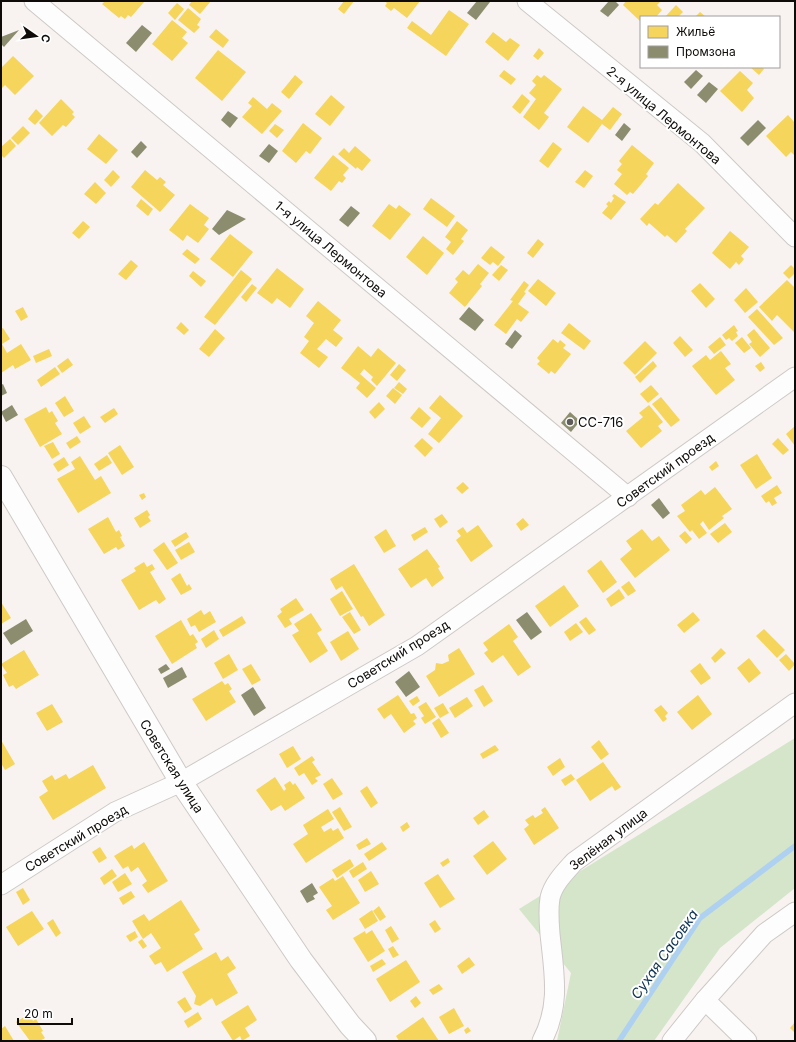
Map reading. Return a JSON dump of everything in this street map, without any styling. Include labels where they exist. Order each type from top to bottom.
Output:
[{"type":"street","name":"1-я улица Лермонтова","points":[[34,1],[628,497]]},
{"type":"street","name":"2-я улица Лермонтова","points":[[527,1],[702,143],[795,236]]},
{"type":"street","name":"Советский проезд","points":[[1,885],[115,812],[181,782],[416,646],[795,377]]},
{"type":"street","name":"Советская улица","points":[[1,477],[181,782],[302,960],[350,1025],[365,1041]]},
{"type":"street","name":"Зелёная улица","points":[[542,1041],[548,1028],[554,1006],[555,995],[548,914],[550,896],[561,877],[574,862],[795,703]]},
{"type":"street","points":[[672,1041],[705,1000],[764,934],[795,912]]},
{"type":"street","points":[[705,1000],[747,1041]]},
{"type":"green space","points":[[795,738],[795,888],[720,948],[654,1041],[557,1041],[571,973],[519,909]]},
{"type":"building: Жильё","points":[[105,1],[144,2],[131,17],[128,15],[125,19],[121,16],[119,18],[102,4]]},
{"type":"building: Жильё","points":[[192,1],[211,1],[200,14],[189,5]]},
{"type":"building: Жильё","points":[[344,1],[354,1],[344,14],[338,9]]},
{"type":"building: Жильё","points":[[384,1],[420,1],[407,18],[394,8],[391,11],[385,6],[387,3]]},
{"type":"building: Жильё","points":[[626,1],[661,1],[657,5],[662,10],[657,16],[640,16],[640,21],[623,5]]},
{"type":"building: Жильё","points":[[177,3],[184,9],[175,20],[168,13]]},
{"type":"building: Жильё","points":[[676,5],[683,12],[679,16],[666,16]]},
{"type":"building: Жильё","points":[[188,8],[201,19],[197,25],[200,27],[194,33],[178,20]]},
{"type":"building: Жильё","points":[[449,10],[469,24],[446,56],[407,28],[412,21],[431,35]]},
{"type":"building: Жильё","points":[[700,12],[705,16],[696,16]]},
{"type":"building: Жильё","points":[[172,20],[187,32],[182,38],[188,43],[172,61],[152,44]]},
{"type":"building: Жильё","points":[[216,29],[229,40],[223,48],[209,37]]},
{"type":"building: Жильё","points":[[493,32],[506,42],[510,38],[520,45],[508,61],[485,42]]},
{"type":"building: Жильё","points":[[539,48],[544,53],[538,60],[533,56]]},
{"type":"building: Жильё","points":[[218,50],[246,72],[222,101],[195,78]]},
{"type":"building: Жильё","points":[[13,56],[34,76],[15,95],[5,85],[1,89],[1,68]]},
{"type":"building: Жильё","points":[[751,68],[763,68],[764,69],[759,75]]},
{"type":"building: Жильё","points":[[504,70],[516,79],[511,85],[499,76]]},
{"type":"building: Жильё","points":[[740,71],[753,83],[747,90],[754,98],[742,112],[720,91]]},
{"type":"building: Жильё","points":[[295,75],[303,82],[289,99],[281,92]]},
{"type":"building: Жильё","points":[[537,75],[541,78],[544,75],[562,89],[544,113],[549,117],[539,130],[523,117],[536,99],[529,93],[536,85],[532,81]]},
{"type":"building: Жильё","points":[[522,94],[530,101],[520,114],[512,107]]},
{"type":"building: Жильё","points":[[331,95],[345,107],[330,126],[315,114]]},
{"type":"building: Жильё","points":[[253,97],[267,109],[272,103],[282,111],[262,134],[242,117],[252,106],[248,103]]},
{"type":"building: Жильё","points":[[61,99],[74,112],[72,114],[75,117],[66,127],[63,125],[52,136],[39,123]]},
{"type":"building: Жильё","points":[[583,106],[602,120],[613,107],[622,114],[610,130],[602,124],[588,143],[567,127]]},
{"type":"building: Жильё","points":[[36,109],[43,116],[35,125],[28,119]]},
{"type":"building: Жильё","points":[[788,115],[795,123],[795,156],[791,152],[786,157],[766,136]]},
{"type":"building: Жильё","points":[[303,123],[322,138],[310,154],[306,151],[296,163],[282,151]]},
{"type":"building: Жильё","points":[[275,124],[284,130],[277,138],[269,131]]},
{"type":"building: Жильё","points":[[23,126],[30,133],[18,145],[11,138]]},
{"type":"building: Жильё","points":[[99,134],[118,150],[106,164],[87,149]]},
{"type":"building: Жильё","points":[[10,139],[16,146],[4,158],[1,155],[1,147]]},
{"type":"building: Жильё","points":[[553,142],[562,149],[548,168],[539,161]]},
{"type":"building: Жильё","points":[[632,145],[654,163],[646,174],[648,176],[633,194],[630,192],[627,195],[614,184],[622,174],[617,170],[622,164],[619,161]]},
{"type":"building: Жильё","points":[[355,146],[371,160],[362,171],[357,167],[356,169],[338,154],[344,148],[349,153]]},
{"type":"building: Жильё","points":[[333,155],[349,168],[343,175],[346,178],[342,183],[339,181],[331,191],[314,178]]},
{"type":"building: Жильё","points":[[113,170],[120,177],[111,187],[104,180]]},
{"type":"building: Жильё","points":[[145,170],[157,180],[160,177],[166,182],[163,185],[175,195],[160,212],[131,187]]},
{"type":"building: Жильё","points":[[585,170],[593,176],[584,188],[575,182]]},
{"type":"building: Жильё","points":[[95,182],[106,193],[96,204],[84,194]]},
{"type":"building: Жильё","points":[[678,183],[705,208],[685,229],[687,231],[676,243],[667,235],[665,237],[649,223],[647,226],[640,219],[655,203],[658,205]]},
{"type":"building: Жильё","points":[[614,194],[626,202],[611,220],[602,213],[608,206],[606,204],[609,201],[611,203],[614,198],[612,196]]},
{"type":"building: Жильё","points":[[431,198],[455,216],[447,227],[423,209]]},
{"type":"building: Жильё","points":[[141,199],[153,209],[148,216],[136,206]]},
{"type":"building: Жильё","points":[[190,204],[209,218],[204,225],[209,229],[198,243],[187,235],[183,241],[169,230]]},
{"type":"building: Жильё","points":[[389,204],[396,209],[399,205],[411,214],[390,240],[372,226]]},
{"type":"building: Жильё","points":[[83,221],[90,227],[79,239],[72,233]]},
{"type":"building: Жильё","points":[[457,221],[468,230],[461,239],[464,241],[453,255],[446,249],[451,242],[445,237]]},
{"type":"building: Жильё","points":[[730,231],[749,247],[741,256],[744,259],[739,265],[736,262],[730,269],[712,253]]},
{"type":"building: Жильё","points":[[230,234],[253,252],[233,277],[210,259]]},
{"type":"building: Жильё","points":[[423,236],[444,253],[427,275],[406,257]]},
{"type":"building: Жильё","points":[[538,239],[544,244],[533,258],[527,253]]},
{"type":"building: Жильё","points":[[491,246],[505,257],[498,266],[493,262],[490,265],[481,258]]},
{"type":"building: Жильё","points":[[187,249],[200,259],[195,264],[182,254]]},
{"type":"building: Жильё","points":[[131,260],[138,266],[126,280],[118,274]]},
{"type":"building: Жильё","points":[[478,264],[489,273],[480,284],[482,286],[465,307],[449,293],[458,282],[455,279],[463,270],[469,275]]},
{"type":"building: Жильё","points":[[501,265],[508,270],[499,281],[492,275]]},
{"type":"building: Жильё","points":[[791,265],[795,269],[795,273],[789,279],[783,273]]},
{"type":"building: Жильё","points":[[277,268],[304,289],[290,308],[277,298],[272,304],[257,293]]},
{"type":"building: Жильё","points":[[241,270],[252,279],[215,325],[204,317]]},
{"type":"building: Жильё","points":[[193,271],[206,281],[201,287],[189,276]]},
{"type":"building: Жильё","points":[[538,279],[556,293],[546,306],[528,291]]},
{"type":"building: Жильё","points":[[787,280],[795,288],[795,333],[777,315],[772,321],[759,307]]},
{"type":"building: Жильё","points":[[524,281],[529,285],[524,292],[526,293],[518,304],[529,312],[521,322],[517,319],[506,334],[494,325],[513,301],[510,300]]},
{"type":"building: Жильё","points":[[700,283],[715,299],[706,308],[691,291]]},
{"type":"building: Жильё","points":[[252,284],[257,288],[246,302],[241,297]]},
{"type":"building: Жильё","points":[[746,288],[758,302],[745,313],[734,300]]},
{"type":"building: Жильё","points":[[318,301],[341,320],[333,330],[343,338],[336,347],[326,339],[317,349],[328,357],[319,368],[300,353],[309,341],[304,337],[314,323],[306,316]]},
{"type":"building: Жильё","points":[[23,307],[28,317],[21,321],[15,311]]},
{"type":"building: Жильё","points":[[757,309],[783,338],[774,345],[748,317]]},
{"type":"building: Жильё","points":[[181,322],[189,330],[184,335],[176,328]]},
{"type":"building: Жильё","points":[[569,323],[591,341],[584,350],[561,333]]},
{"type":"building: Жильё","points":[[734,325],[738,331],[736,332],[738,336],[732,341],[729,338],[726,340],[722,335]]},
{"type":"building: Жильё","points":[[3,328],[10,339],[2,344],[7,353],[21,344],[31,360],[15,369],[13,365],[1,373],[1,329]]},
{"type":"building: Жильё","points":[[215,329],[225,338],[209,357],[199,349]]},
{"type":"building: Жильё","points":[[754,329],[770,348],[760,357],[749,344],[752,342],[747,335]]},
{"type":"building: Жильё","points":[[680,336],[693,350],[685,357],[673,343]]},
{"type":"building: Жильё","points":[[720,337],[726,345],[714,354],[708,347]]},
{"type":"building: Жильё","points":[[742,337],[751,348],[744,353],[735,343]]},
{"type":"building: Жильё","points":[[553,339],[558,343],[560,340],[566,345],[563,348],[571,354],[555,374],[551,371],[549,374],[537,364],[540,361],[537,358]]},
{"type":"building: Жильё","points":[[645,341],[657,353],[635,375],[623,363]]},
{"type":"building: Жильё","points":[[358,346],[371,357],[378,348],[396,363],[377,386],[371,380],[373,377],[364,369],[360,374],[376,388],[367,398],[356,388],[360,383],[341,368]]},
{"type":"building: Жильё","points":[[49,349],[52,356],[36,363],[33,356]]},
{"type":"building: Жильё","points":[[721,351],[731,364],[725,368],[735,380],[716,395],[692,366],[706,355],[710,360]]},
{"type":"building: Жильё","points":[[68,358],[73,365],[62,373],[57,366]]},
{"type":"building: Жильё","points":[[653,361],[657,366],[640,383],[635,377]]},
{"type":"building: Жильё","points":[[761,362],[765,368],[760,372],[755,366]]},
{"type":"building: Жильё","points":[[399,364],[406,370],[397,381],[390,375]]},
{"type":"building: Жильё","points":[[55,367],[60,374],[41,387],[37,380]]},
{"type":"building: Жильё","points":[[399,382],[407,389],[403,394],[394,388]]},
{"type":"building: Жильё","points":[[651,385],[659,394],[648,403],[640,394]]},
{"type":"building: Жильё","points":[[393,388],[402,395],[395,404],[386,396]]},
{"type":"building: Жильё","points":[[440,395],[463,416],[439,443],[428,434],[441,418],[429,408]]},
{"type":"building: Жильё","points":[[65,396],[74,411],[64,417],[55,403]]},
{"type":"building: Жильё","points":[[661,397],[680,420],[671,427],[652,404]]},
{"type":"building: Жильё","points":[[379,402],[385,409],[375,419],[369,412]]},
{"type":"building: Жильё","points":[[649,405],[663,422],[658,426],[662,431],[641,448],[626,431],[643,417],[639,413]]},
{"type":"building: Жильё","points":[[46,407],[49,413],[52,411],[58,421],[55,423],[62,434],[40,447],[24,419]]},
{"type":"building: Жильё","points":[[419,407],[431,418],[422,428],[410,418]]},
{"type":"building: Жильё","points":[[114,408],[118,414],[105,423],[100,417]]},
{"type":"building: Жильё","points":[[84,416],[91,427],[80,434],[73,423]]},
{"type":"building: Жильё","points":[[795,426],[795,446],[786,434]]},
{"type":"building: Жильё","points":[[77,436],[81,442],[70,449],[66,443]]},
{"type":"building: Жильё","points":[[422,438],[433,448],[425,457],[414,446]]},
{"type":"building: Жильё","points":[[778,438],[789,450],[783,455],[772,444]]},
{"type":"building: Жильё","points":[[53,442],[60,454],[52,459],[44,446]]},
{"type":"building: Жильё","points":[[120,445],[134,467],[122,475],[108,453]]},
{"type":"building: Жильё","points":[[757,454],[772,478],[756,489],[740,465]]},
{"type":"building: Жильё","points":[[107,455],[112,463],[99,471],[94,464]]},
{"type":"building: Жильё","points":[[80,456],[95,480],[101,476],[111,493],[78,513],[57,479],[75,469],[71,462]]},
{"type":"building: Жильё","points":[[64,457],[69,465],[58,472],[53,464]]},
{"type":"building: Жильё","points":[[716,461],[719,466],[712,471],[709,467]]},
{"type":"building: Жильё","points":[[463,482],[469,488],[462,494],[456,488]]},
{"type":"building: Жильё","points":[[777,485],[782,493],[774,498],[777,503],[772,506],[769,501],[766,503],[761,496]]},
{"type":"building: Жильё","points":[[715,487],[732,509],[722,516],[724,518],[709,530],[703,521],[700,524],[707,533],[699,539],[692,530],[690,532],[677,516],[685,511],[681,505],[701,490],[705,495]]},
{"type":"building: Жильё","points":[[144,493],[146,497],[142,500],[139,495]]},
{"type":"building: Жильё","points":[[147,510],[150,515],[148,517],[151,521],[140,528],[134,518]]},
{"type":"building: Жильё","points":[[442,514],[448,522],[440,528],[434,519]]},
{"type":"building: Жильё","points":[[108,517],[116,532],[119,530],[122,536],[120,537],[125,546],[118,550],[116,547],[104,554],[88,529]]},
{"type":"building: Жильё","points":[[523,518],[529,525],[521,531],[516,524]]},
{"type":"building: Жильё","points":[[725,523],[732,532],[718,543],[710,534]]},
{"type":"building: Жильё","points":[[478,525],[493,546],[471,562],[456,540],[461,536],[457,531],[463,527],[467,533]]},
{"type":"building: Жильё","points":[[425,527],[428,532],[414,541],[411,535]]},
{"type":"building: Жильё","points":[[386,529],[396,546],[384,553],[374,537]]},
{"type":"building: Жильё","points":[[642,529],[652,541],[659,536],[670,550],[635,578],[620,559],[632,549],[626,541]]},
{"type":"building: Жильё","points":[[685,531],[692,539],[686,544],[679,536]]},
{"type":"building: Жильё","points":[[186,532],[189,537],[175,547],[171,541]]},
{"type":"building: Жильё","points":[[164,542],[178,563],[167,570],[153,550]]},
{"type":"building: Жильё","points":[[189,542],[195,552],[181,560],[175,550]]},
{"type":"building: Жильё","points":[[427,549],[440,567],[438,568],[444,578],[432,587],[426,578],[411,588],[398,569]]},
{"type":"building: Жильё","points":[[601,560],[617,582],[603,593],[587,571]]},
{"type":"building: Жильё","points":[[144,562],[147,567],[152,564],[155,569],[150,572],[166,599],[159,604],[156,600],[139,610],[121,580],[136,571],[134,568]]},
{"type":"building: Жильё","points":[[354,564],[385,615],[369,626],[363,616],[361,617],[342,586],[336,590],[330,579]]},
{"type":"building: Жильё","points":[[180,573],[187,586],[189,584],[192,589],[181,595],[171,579]]},
{"type":"building: Жильё","points":[[629,581],[636,591],[628,596],[621,587]]},
{"type":"building: Жильё","points":[[564,585],[579,606],[550,627],[535,606]]},
{"type":"building: Жильё","points":[[619,589],[625,598],[611,607],[606,599]]},
{"type":"building: Жильё","points":[[342,591],[353,609],[340,616],[330,599]]},
{"type":"building: Жильё","points":[[296,598],[304,610],[289,619],[292,624],[285,628],[277,616],[282,612],[280,609]]},
{"type":"building: Жильё","points":[[1,602],[11,618],[1,624]]},
{"type":"building: Жильё","points":[[201,610],[204,615],[210,611],[216,622],[199,632],[195,625],[191,627],[187,619]]},
{"type":"building: Жильё","points":[[350,612],[361,630],[354,634],[342,617]]},
{"type":"building: Жильё","points":[[693,612],[700,620],[684,633],[677,625]]},
{"type":"building: Жильё","points":[[311,613],[322,630],[317,633],[328,651],[310,663],[292,635],[299,631],[294,624]]},
{"type":"building: Жильё","points":[[242,616],[246,623],[223,637],[219,630]]},
{"type":"building: Жильё","points":[[586,617],[596,630],[589,635],[579,622]]},
{"type":"building: Жильё","points":[[181,620],[190,636],[193,634],[198,642],[195,644],[197,648],[172,664],[155,636]]},
{"type":"building: Жильё","points":[[576,623],[583,632],[570,641],[564,632]]},
{"type":"building: Жильё","points":[[509,624],[518,637],[513,641],[531,667],[518,676],[503,655],[492,663],[484,653],[488,650],[483,643]]},
{"type":"building: Жильё","points":[[764,629],[785,650],[777,658],[756,636]]},
{"type":"building: Жильё","points":[[214,630],[219,639],[206,648],[201,639]]},
{"type":"building: Жильё","points":[[348,631],[359,649],[341,661],[330,642]]},
{"type":"building: Жильё","points":[[459,648],[475,674],[439,697],[426,676],[435,670],[436,663],[442,664],[449,661],[448,655]]},
{"type":"building: Жильё","points":[[721,648],[726,653],[715,663],[711,658]]},
{"type":"building: Жильё","points":[[24,650],[39,675],[16,689],[13,685],[9,687],[3,675],[7,673],[1,664]]},
{"type":"building: Жильё","points":[[229,654],[238,670],[223,679],[214,663]]},
{"type":"building: Жильё","points":[[786,654],[795,664],[789,671],[779,660]]},
{"type":"building: Жильё","points":[[749,658],[761,673],[749,683],[737,668]]},
{"type":"building: Жильё","points":[[700,663],[711,678],[701,685],[690,671]]},
{"type":"building: Жильё","points":[[251,664],[261,680],[252,685],[242,669]]},
{"type":"building: Жильё","points":[[222,681],[225,685],[228,683],[232,689],[229,691],[236,702],[206,721],[192,699]]},
{"type":"building: Жильё","points":[[483,685],[493,701],[484,707],[474,690]]},
{"type":"building: Жильё","points":[[398,695],[411,714],[414,713],[417,718],[413,721],[416,724],[404,733],[391,714],[384,719],[377,709]]},
{"type":"building: Жильё","points":[[698,695],[712,714],[692,730],[677,712]]},
{"type":"building: Жильё","points":[[417,696],[420,701],[413,706],[409,701]]},
{"type":"building: Жильё","points":[[467,697],[473,706],[455,718],[449,708]]},
{"type":"building: Жильё","points":[[426,702],[436,717],[425,724],[421,718],[424,716],[418,707]]},
{"type":"building: Жильё","points":[[443,703],[449,713],[440,718],[434,708]]},
{"type":"building: Жильё","points":[[52,704],[63,722],[47,731],[36,713]]},
{"type":"building: Жильё","points":[[661,705],[668,713],[665,716],[667,719],[663,722],[654,710]]},
{"type":"building: Жильё","points":[[439,718],[449,733],[441,738],[432,723]]},
{"type":"building: Жильё","points":[[1,740],[15,764],[5,770],[1,763]]},
{"type":"building: Жильё","points":[[599,740],[609,754],[601,760],[591,747]]},
{"type":"building: Жильё","points":[[495,745],[499,750],[483,759],[480,754]]},
{"type":"building: Жильё","points":[[293,746],[301,759],[287,768],[279,754]]},
{"type":"building: Жильё","points":[[312,756],[315,760],[312,762],[321,775],[315,778],[318,781],[312,785],[304,773],[299,776],[294,768]]},
{"type":"building: Жильё","points":[[560,758],[565,767],[553,776],[547,767]]},
{"type":"building: Жильё","points":[[603,762],[621,787],[615,791],[612,786],[590,801],[576,780]]},
{"type":"building: Жильё","points":[[93,765],[106,788],[53,820],[39,797],[48,791],[42,781],[52,775],[55,780],[66,774],[69,779]]},
{"type":"building: Жильё","points":[[571,774],[575,779],[565,786],[561,780]]},
{"type":"building: Жильё","points":[[275,777],[284,791],[286,789],[284,785],[290,781],[293,785],[295,783],[305,798],[285,811],[281,805],[271,811],[256,790]]},
{"type":"building: Жильё","points":[[332,778],[343,794],[333,800],[323,784]]},
{"type":"building: Жильё","points":[[367,786],[378,803],[371,808],[360,791]]},
{"type":"building: Жильё","points":[[340,807],[352,827],[344,831],[332,812]]},
{"type":"building: Жильё","points":[[545,807],[559,828],[534,845],[524,829],[529,825],[525,820],[533,815],[535,818],[543,813],[541,810]]},
{"type":"building: Жильё","points":[[328,809],[334,819],[321,827],[324,832],[331,828],[333,831],[338,828],[344,838],[306,863],[293,844],[308,834],[303,825]]},
{"type":"building: Жильё","points":[[484,810],[489,817],[478,825],[473,818]]},
{"type":"building: Жильё","points":[[407,822],[410,827],[403,832],[400,827]]},
{"type":"building: Жильё","points":[[367,838],[371,844],[359,850],[356,845]]},
{"type":"building: Жильё","points":[[493,841],[507,859],[487,875],[473,856]]},
{"type":"building: Жильё","points":[[144,842],[168,881],[148,893],[142,885],[147,881],[138,867],[131,872],[128,866],[123,869],[114,856],[132,845],[134,849]]},
{"type":"building: Жильё","points":[[382,842],[387,849],[369,861],[364,854]]},
{"type":"building: Жильё","points":[[100,847],[107,858],[99,863],[92,852]]},
{"type":"building: Жильё","points":[[448,858],[450,862],[443,867],[440,863]]},
{"type":"building: Жильё","points":[[350,859],[354,866],[337,878],[332,870]]},
{"type":"building: Жильё","points":[[363,862],[367,869],[353,878],[349,871]]},
{"type":"building: Жильё","points":[[112,869],[117,876],[104,885],[100,878]]},
{"type":"building: Жильё","points":[[371,871],[379,884],[365,892],[358,880]]},
{"type":"building: Жильё","points":[[125,873],[132,884],[118,892],[112,882]]},
{"type":"building: Жильё","points":[[438,874],[455,899],[440,908],[424,883]]},
{"type":"building: Жильё","points":[[343,876],[360,903],[333,920],[326,910],[332,906],[319,887],[333,878],[335,881]]},
{"type":"building: Жильё","points":[[23,888],[30,900],[23,905],[16,892]]},
{"type":"building: Жильё","points":[[131,891],[135,897],[123,905],[119,898]]},
{"type":"building: Жильё","points":[[181,900],[200,930],[194,934],[203,949],[167,972],[161,962],[155,965],[149,956],[161,948],[151,933],[143,939],[132,921],[144,914],[149,921]]},
{"type":"building: Жильё","points":[[379,906],[386,917],[380,921],[373,911]]},
{"type":"building: Жильё","points":[[372,910],[378,921],[365,929],[359,919]]},
{"type":"building: Жильё","points":[[32,911],[44,929],[18,946],[6,927]]},
{"type":"building: Жильё","points":[[53,919],[61,933],[56,937],[47,923]]},
{"type":"building: Жильё","points":[[435,920],[441,929],[435,933],[429,924]]},
{"type":"building: Жильё","points":[[391,926],[399,939],[392,943],[385,930]]},
{"type":"building: Жильё","points":[[372,930],[385,951],[368,962],[353,938],[365,931],[366,934]]},
{"type":"building: Жильё","points":[[135,931],[138,937],[130,942],[126,936]]},
{"type":"building: Жильё","points":[[142,939],[147,946],[143,949],[138,942]]},
{"type":"building: Жильё","points":[[393,946],[399,955],[393,958],[388,949]]},
{"type":"building: Жильё","points":[[216,952],[221,961],[228,956],[236,968],[227,974],[238,993],[216,1006],[212,998],[200,1006],[194,1004],[196,996],[182,972]]},
{"type":"building: Жильё","points":[[469,957],[475,965],[462,974],[457,966]]},
{"type":"building: Жильё","points":[[382,959],[386,964],[373,972],[370,966]]},
{"type":"building: Жильё","points":[[406,960],[420,982],[390,1002],[376,979]]},
{"type":"building: Жильё","points":[[439,984],[443,989],[433,995],[429,990]]},
{"type":"building: Жильё","points":[[416,996],[421,1003],[415,1008],[410,1001]]},
{"type":"building: Жильё","points":[[185,997],[192,1009],[185,1013],[177,1002]]},
{"type":"building: Жильё","points":[[248,1005],[257,1020],[245,1028],[250,1036],[242,1041],[240,1036],[233,1041],[221,1022]]},
{"type":"building: Жильё","points":[[454,1008],[464,1026],[449,1034],[439,1017]]},
{"type":"building: Жильё","points":[[198,1012],[202,1019],[188,1028],[184,1021]]},
{"type":"building: Жильё","points":[[29,1014],[33,1021],[36,1019],[43,1031],[41,1032],[45,1038],[40,1041],[30,1041],[16,1022]]},
{"type":"building: Жильё","points":[[423,1017],[439,1041],[399,1041],[396,1036]]},
{"type":"building: Жильё","points":[[795,1022],[795,1033],[790,1028]]},
{"type":"building: Жильё","points":[[5,1026],[14,1041],[1,1041],[1,1029]]},
{"type":"building: Жильё","points":[[468,1027],[471,1031],[466,1034],[464,1030]]},
{"type":"building: Промзона","points":[[477,1],[490,2],[476,20],[467,13]]},
{"type":"building: Промзона","points":[[609,1],[615,1],[619,5],[608,17],[600,11]]},
{"type":"building: Промзона","points":[[142,25],[152,33],[136,52],[126,43]]},
{"type":"building: Промзона","points":[[19,30],[4,47],[1,44],[1,37]]},
{"type":"building: Промзона","points":[[696,70],[703,76],[691,89],[684,82]]},
{"type":"building: Промзона","points":[[709,82],[718,89],[706,103],[697,95]]},
{"type":"building: Промзона","points":[[228,111],[238,118],[230,128],[221,120]]},
{"type":"building: Промзона","points":[[758,120],[766,128],[748,146],[740,138]]},
{"type":"building: Промзона","points":[[624,123],[631,129],[622,141],[615,135]]},
{"type":"building: Промзона","points":[[141,141],[147,147],[137,158],[131,152]]},
{"type":"building: Промзона","points":[[269,144],[278,151],[269,163],[259,156]]},
{"type":"building: Промзона","points":[[351,206],[360,213],[348,227],[339,220]]},
{"type":"building: Промзона","points":[[227,210],[246,219],[219,235],[212,229]]},
{"type":"building: Промзона","points":[[469,307],[484,320],[475,331],[459,319]]},
{"type":"building: Промзона","points":[[515,330],[522,336],[512,349],[505,344]]},
{"type":"building: Промзона","points":[[3,384],[7,393],[1,396],[1,385]]},
{"type":"building: Промзона","points":[[12,405],[18,415],[6,422],[1,412]]},
{"type":"building: Промзона","name":"СС-716","points":[[570,412],[580,421],[571,432],[561,423]]},
{"type":"building: Промзона","points":[[659,498],[670,513],[663,519],[651,505]]},
{"type":"building: Промзона","points":[[527,612],[542,632],[531,640],[516,620]]},
{"type":"building: Промзона","points":[[26,619],[33,631],[11,645],[3,633]]},
{"type":"building: Промзона","points":[[166,664],[170,669],[161,674],[158,669]]},
{"type":"building: Промзона","points":[[182,667],[187,677],[168,688],[163,678]]},
{"type":"building: Промзона","points":[[409,671],[420,687],[406,697],[395,682]]},
{"type":"building: Промзона","points":[[253,687],[266,708],[254,716],[241,695]]},
{"type":"building: Промзона","points":[[312,883],[318,893],[313,896],[315,899],[307,903],[300,891]]},
{"type":"waterway","name":"Сухая Сасовка","points":[[619,1041],[700,918],[795,846]]},
{"type":"place","name":"СС-716","points":[[570,422]]}]
